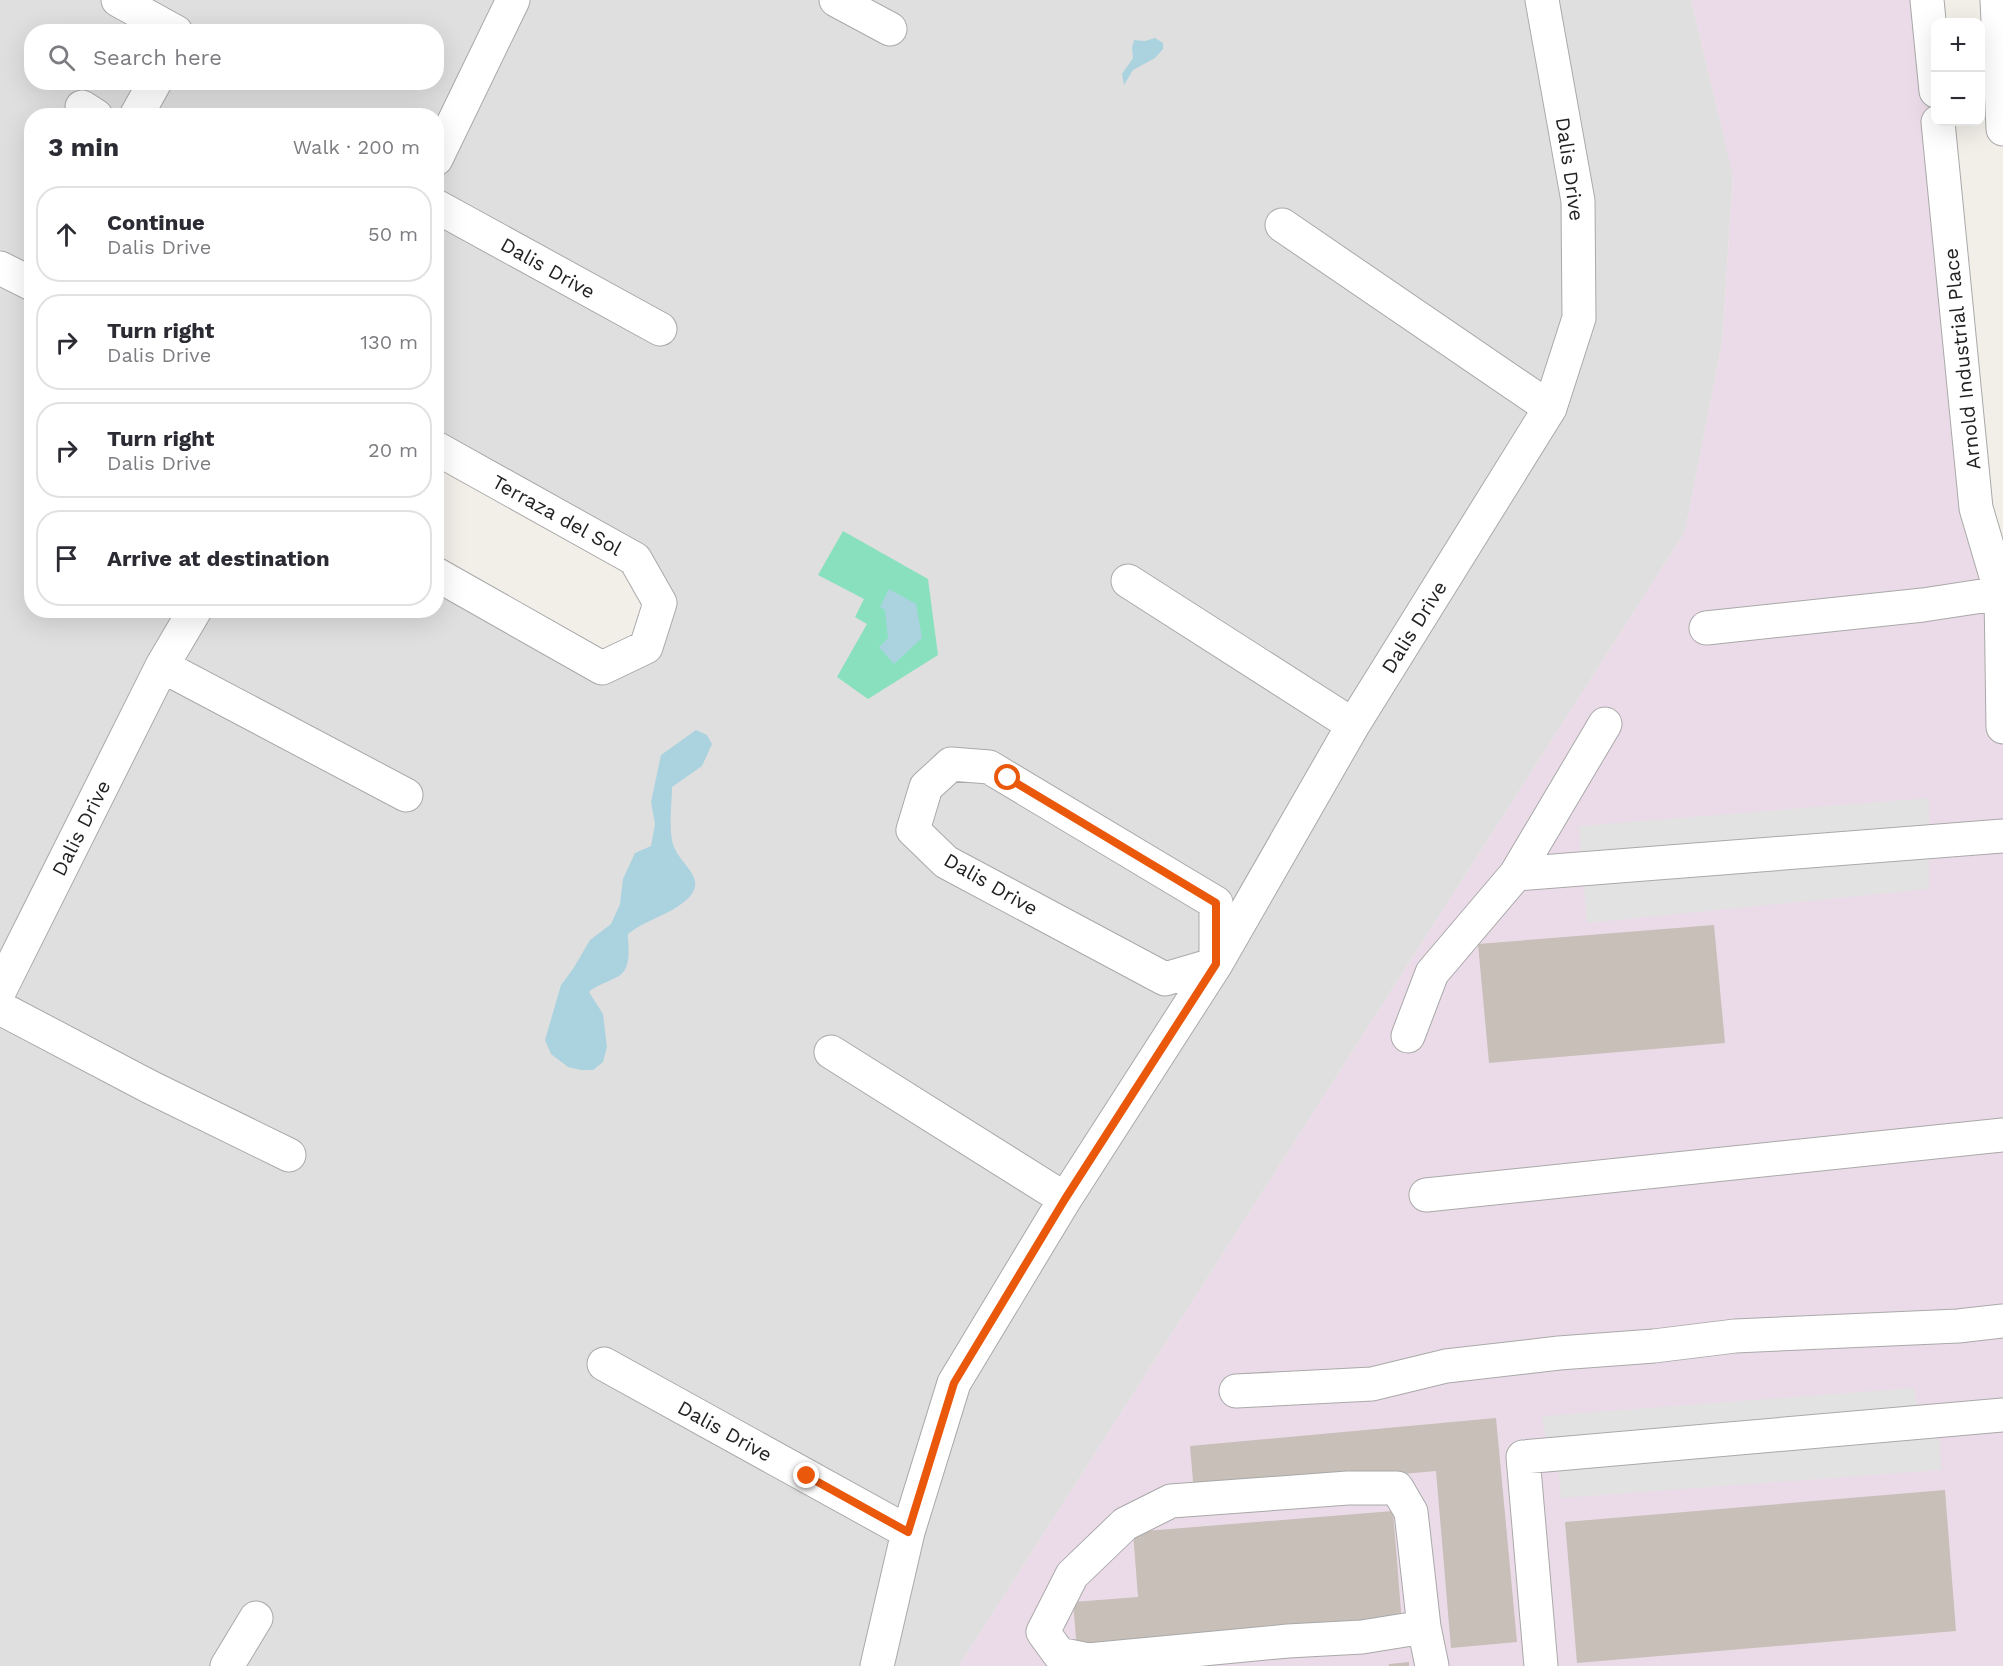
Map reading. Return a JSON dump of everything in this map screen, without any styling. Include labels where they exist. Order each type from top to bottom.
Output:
[{"type":"street","points":[[118,0],[162,24]]},
{"type":"street","points":[[444,142],[513,0]]},
{"type":"street","points":[[836,0],[890,29]]},
{"type":"street","name":"Dalis Drive","points":[[877,1666],[908,1532],[954,1383],[1065,1199],[1216,964],[1353,725],[1550,408],[1579,318],[1578,201],[1542,0]]},
{"type":"street","points":[[1927,0],[1933,72]]},
{"type":"street","points":[[1997,0],[2003,129]]},
{"type":"street","points":[[140,108],[150,90]]},
{"type":"street","name":"Arnold Industrial Place","points":[[1938,126],[1976,508],[2002,590],[2003,727]]},
{"type":"street","name":"Dalis Drive","points":[[444,210],[660,329]]},
{"type":"street","points":[[1282,225],[1550,408]]},
{"type":"street","points":[[0,268],[24,280]]},
{"type":"street","name":"Terraza del Sol","points":[[444,452],[634,559],[660,603],[646,647],[602,668],[444,579]]},
{"type":"street","points":[[1128,581],[1353,725]]},
{"type":"street","points":[[1706,628],[1923,605],[2002,590]]},
{"type":"street","name":"Dalis Drive","points":[[0,990],[162,666],[190,618]]},
{"type":"street","points":[[162,666],[406,795]]},
{"type":"street","points":[[1408,1035],[1432,973],[1516,874],[1605,724]]},
{"type":"street","name":"Dalis Drive","points":[[951,764],[989,767],[1216,903],[1216,964],[1165,979],[946,861],[912,830],[926,787],[951,764]]},
{"type":"street","points":[[1516,874],[2003,836]]},
{"type":"street","points":[[0,1008],[150,1087],[289,1155]]},
{"type":"street","points":[[831,1052],[1065,1199]]},
{"type":"street","points":[[1426,1195],[2003,1135]]},
{"type":"street","points":[[1236,1391],[1372,1384],[1446,1365],[1654,1346],[1735,1336],[1914,1329],[2003,1322]]},
{"type":"street","name":"Dalis Drive","points":[[604,1364],[908,1532]]},
{"type":"street","points":[[1541,1666],[1523,1457],[2003,1415]]},
{"type":"street","points":[[1424,1627],[1362,1637],[1288,1641],[1088,1660],[1059,1654],[1043,1632],[1072,1575],[1125,1524],[1171,1501],[1358,1488],[1397,1488],[1411,1512],[1424,1627],[1432,1666]]},
{"type":"street","points":[[227,1666],[256,1618]]},
{"type":"shaded area","points":[[0,0],[1691,0],[1733,174],[1722,343],[1685,532],[959,1666],[0,1666]]},
{"type":"shaded area","points":[[1691,0],[1927,0],[1931,38],[1931,126],[1940,126],[2003,727],[2003,1666],[959,1666],[1685,532],[1722,343],[1733,175]]},
{"type":"shaded area","points":[[1929,798],[1929,889],[1587,923],[1579,826]]},
{"type":"shaded area","points":[[1914,1388],[1916,1401],[1940,1443],[1941,1470],[1561,1498],[1558,1468],[1546,1437],[1542,1416]]},
{"type":"green space","points":[[843,531],[928,579],[938,655],[868,699],[837,677],[867,624],[855,617],[864,599],[818,575]]},
{"type":"water","points":[[1155,38],[1163,43],[1163,49],[1155,58],[1133,70],[1124,85],[1122,74],[1133,58],[1134,40],[1145,41]]},
{"type":"water","points":[[889,589],[916,604],[922,638],[894,664],[879,647],[888,638],[885,610],[880,607]]},
{"type":"water","points":[[696,730],[707,735],[712,744],[702,766],[672,787],[671,818],[674,847],[692,874],[695,887],[692,894],[677,907],[628,934],[628,959],[625,970],[621,975],[589,992],[603,1014],[607,1047],[603,1062],[593,1070],[568,1067],[551,1054],[545,1040],[561,985],[590,940],[611,924],[620,904],[623,879],[635,853],[651,846],[655,824],[651,802],[661,755]]},
{"type":"building","points":[[1714,925],[1725,1043],[1489,1063],[1478,944]]},
{"type":"building","points":[[1496,1418],[1517,1642],[1451,1648],[1436,1471],[1194,1493],[1190,1446]]},
{"type":"building","points":[[1945,1490],[1956,1631],[1577,1663],[1565,1522]]},
{"type":"building","points":[[1393,1511],[1402,1624],[1077,1650],[1073,1602],[1138,1597],[1133,1532]]},
{"type":"building","points":[[1409,1662],[1409,1666],[1389,1666],[1389,1664]]},
{"type":"route","points":[[807,1476],[908,1532],[954,1383],[1065,1199],[1216,964],[1216,903],[1008,778]]}]
